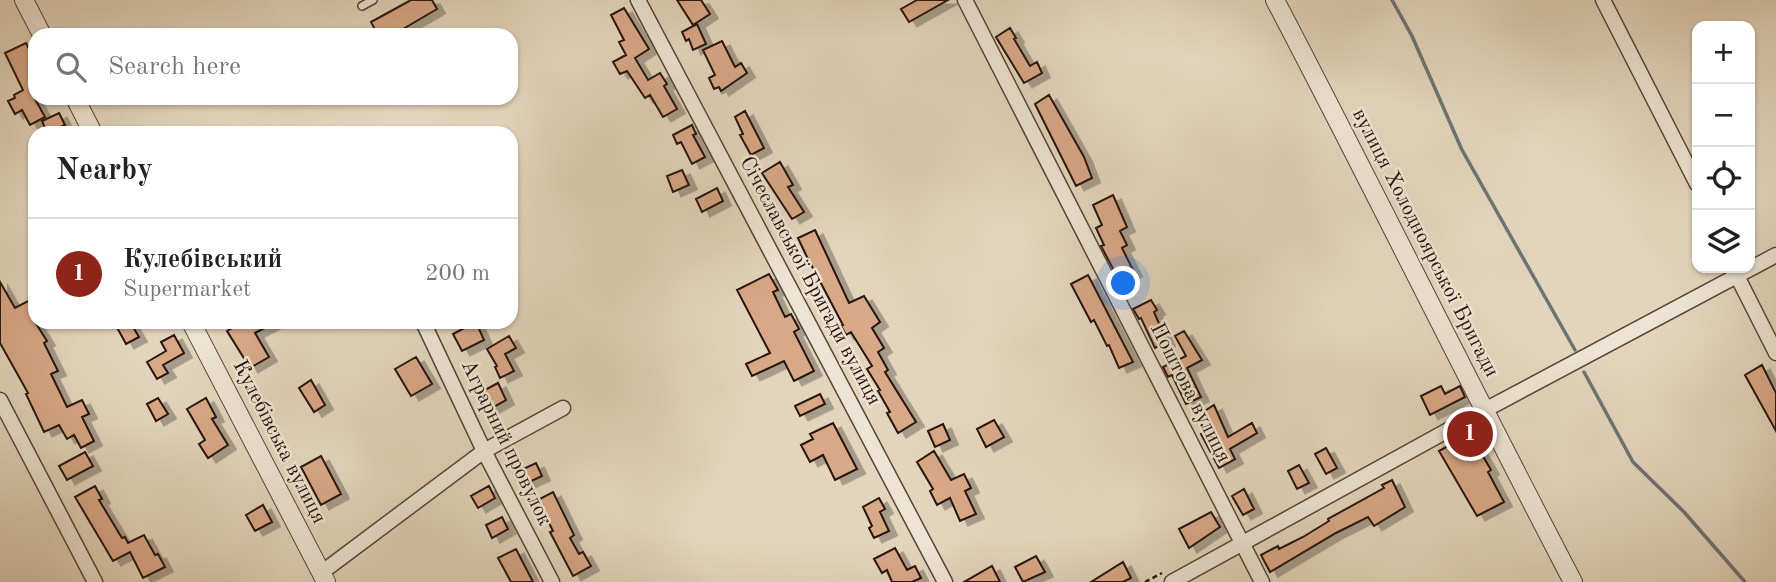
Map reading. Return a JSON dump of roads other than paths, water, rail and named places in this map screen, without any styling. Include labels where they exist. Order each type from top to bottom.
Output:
[{"type":"street","points":[[24,0],[38,28]]},
{"type":"street","name":"Січеславської Бригади вулиця","points":[[638,0],[945,582]]},
{"type":"street","name":"Поштова вулиця","points":[[965,0],[1262,582]]},
{"type":"street","name":"вулиця Холодноярської Бригади","points":[[1275,0],[1412,265],[1483,411],[1573,582]]},
{"type":"street","points":[[1603,0],[1692,174]]},
{"type":"street","points":[[79,105],[89,126]]},
{"type":"street","points":[[1755,264],[1776,255]]},
{"type":"street","points":[[1172,582],[1733,273]]},
{"type":"street","points":[[1736,273],[1776,353]]},
{"type":"street","name":"Кулебівська вулиця","points":[[195,329],[323,578]]},
{"type":"street","name":"Аграрний провулок","points":[[427,329],[484,451],[552,582]]},
{"type":"street","points":[[0,400],[95,582]]},
{"type":"street","points":[[323,578],[484,451],[563,408]]},
{"type":"lane","points":[[362,6],[373,0]]},
{"type":"waterway","points":[[1392,0],[1412,36],[1462,150],[1575,350]]},
{"type":"waterway","points":[[1584,372],[1633,462],[1684,512],[1745,582]]},
{"type":"place","name":"Кулебівський","points":[[1470,434]]}]
